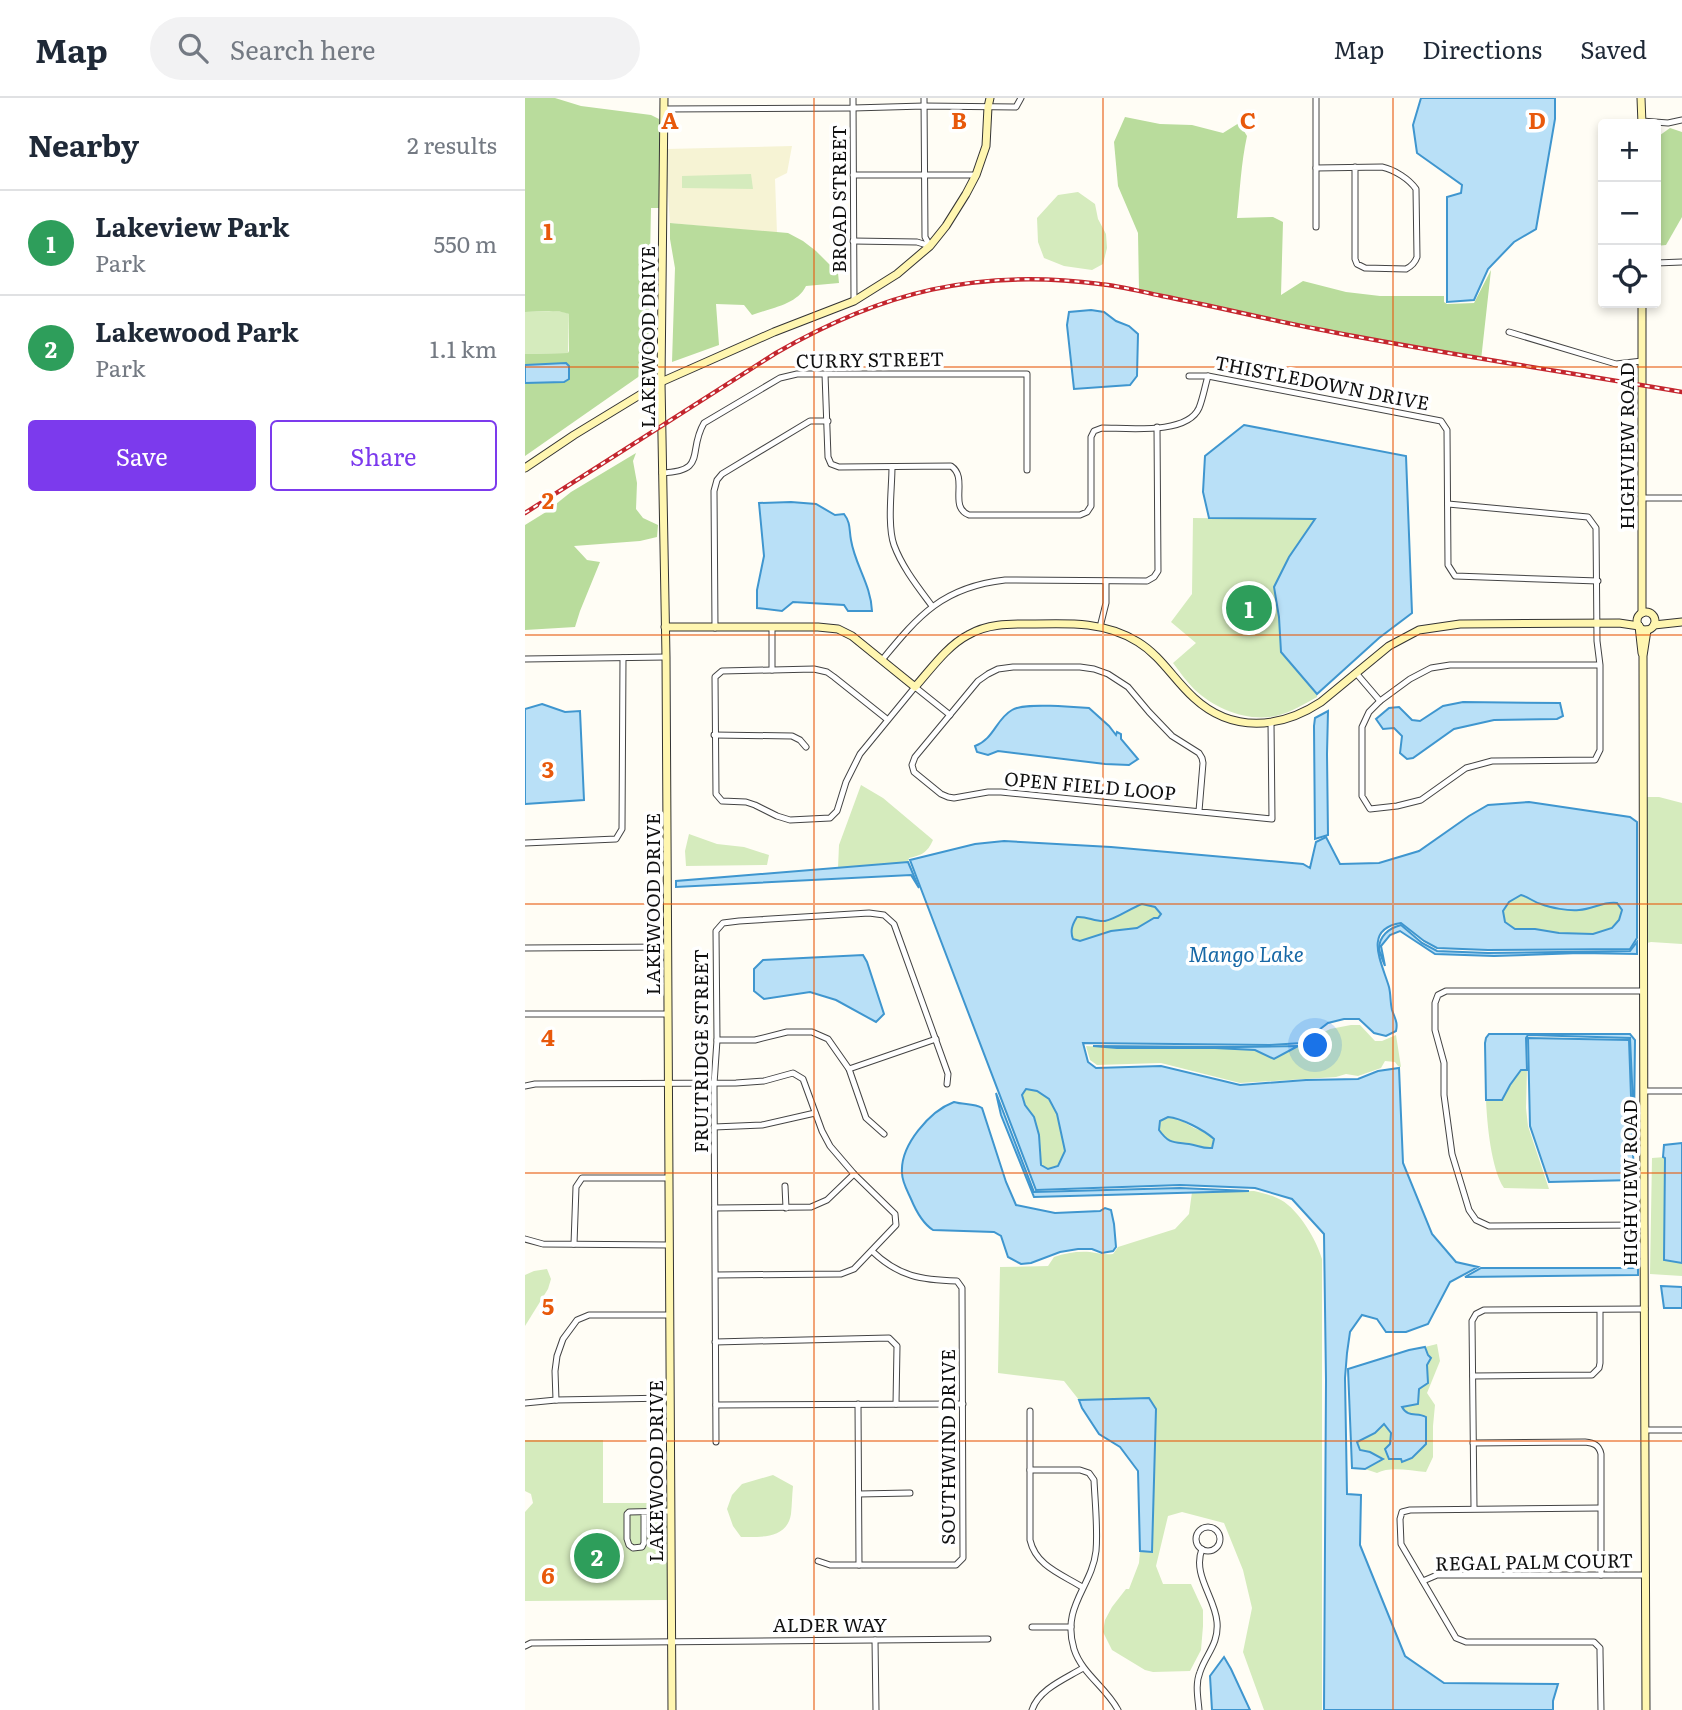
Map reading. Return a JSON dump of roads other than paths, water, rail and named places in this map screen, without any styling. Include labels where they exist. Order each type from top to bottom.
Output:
[{"type":"street","name":"LAKEWOOD DRIVE","points":[[664,98],[661,382],[666,657],[672,1710]]},
{"type":"street","name":"BROAD STREET","points":[[853,98],[854,301]]},
{"type":"street","points":[[924,98],[925,237],[930,246]]},
{"type":"street","points":[[525,468],[661,382],[773,332],[854,301],[897,274],[930,246],[946,226],[976,175],[986,146],[988,98]]},
{"type":"street","points":[[664,109],[1016,107],[1021,98]]},
{"type":"street","points":[[1316,98],[1316,228]]},
{"type":"street","points":[[1641,98],[1641,119]]},
{"type":"street","points":[[1661,123],[1682,120]]},
{"type":"street","points":[[1316,168],[1355,167],[1382,167],[1411,182],[1416,189],[1417,257],[1411,267],[1365,268],[1357,264],[1355,167]]},
{"type":"street","points":[[853,174],[976,175]]},
{"type":"street","points":[[853,241],[917,242],[930,246]]},
{"type":"street","points":[[1661,262],[1682,262]]},
{"type":"street","name":"HIGHVIEW ROAD","points":[[1642,308],[1643,589],[1637,620],[1645,627]]},
{"type":"street","points":[[1509,332],[1616,364],[1642,361]]},
{"type":"street","name":"CURRY STREET","points":[[662,473],[679,472],[688,468],[694,460],[698,434],[704,424],[780,378],[797,374],[1027,374],[1027,470]]},
{"type":"street","points":[[825,374],[828,457],[831,464],[839,467],[951,466],[959,475],[960,506],[963,513],[969,516],[1080,515],[1087,512],[1091,506],[1091,437],[1094,431],[1102,428],[1172,427],[1187,421],[1199,408],[1208,376]]},
{"type":"street","name":"THISTLEDOWN DRIVE","points":[[1189,376],[1208,376],[1441,421],[1447,430],[1448,565],[1455,576],[1598,581]]},
{"type":"street","points":[[715,628],[714,491],[717,480],[722,474],[810,421],[828,421]]},
{"type":"street","points":[[882,660],[912,624],[932,606],[960,591],[984,583],[1017,580],[1147,581],[1154,577],[1157,571],[1157,428]]},
{"type":"street","points":[[893,467],[893,543],[904,567],[932,606]]},
{"type":"street","points":[[1642,498],[1682,498]]},
{"type":"street","points":[[1448,504],[1588,517],[1596,528],[1597,641],[1600,665],[1601,750],[1595,760],[1492,761],[1466,768],[1422,800],[1370,809],[1362,796],[1362,727],[1369,712],[1410,679],[1431,668],[1451,665],[1600,665]]},
{"type":"street","points":[[1100,627],[1106,603],[1105,581]]},
{"type":"street","name":"HIGHVIEW ROAD","points":[[1643,589],[1655,619],[1645,627],[1643,656],[1646,1710]]},
{"type":"street","points":[[1619,623],[1647,612],[1680,622]]},
{"type":"street","points":[[888,720],[827,672],[814,669],[722,671],[715,677],[716,794],[722,801],[746,802],[790,820],[829,818],[837,811],[846,782],[860,754],[888,720],[915,687],[950,649],[966,636],[1001,624],[1076,623],[1100,627],[1128,637],[1156,655],[1194,698],[1207,708],[1237,721],[1271,723],[1293,718],[1309,710],[1389,646],[1419,630],[1460,624],[1619,623],[1645,627],[1680,622]]},
{"type":"street","points":[[772,627],[772,670]]},
{"type":"street","points":[[665,628],[838,629],[852,636],[950,715]]},
{"type":"street","points":[[525,659],[666,657]]},
{"type":"street","points":[[525,843],[616,838],[622,829],[623,658]]},
{"type":"street","name":"OPEN FIELD LOOP","points":[[1199,811],[1203,763],[1199,753],[1172,736],[1128,687],[1108,674],[1094,669],[1013,667],[998,669],[988,674],[978,681],[915,757],[912,765],[914,772],[941,794],[954,798],[1001,792],[1272,819],[1271,723]]},
{"type":"street","points":[[1356,673],[1380,701]]},
{"type":"street","points":[[714,735],[792,736],[806,747]]},
{"type":"street","name":"FRUITRIDGE STREET","points":[[716,1442],[716,931],[723,923],[869,913],[884,915],[894,924],[948,1074],[947,1084]]},
{"type":"street","points":[[525,948],[668,947]]},
{"type":"street","points":[[1644,991],[1446,991],[1438,995],[1435,1003],[1436,1035],[1444,1063],[1447,1122],[1452,1154],[1469,1210],[1476,1220],[1489,1226],[1644,1225]]},
{"type":"street","points":[[525,1014],[668,1014]]},
{"type":"street","points":[[717,1040],[755,1040],[787,1032],[812,1032],[828,1039],[849,1069],[866,1118],[884,1134]]},
{"type":"street","points":[[849,1069],[936,1039]]},
{"type":"street","points":[[525,1086],[714,1084],[764,1080],[793,1073],[803,1079],[830,1146],[895,1214],[897,1225],[855,1269],[841,1274],[716,1275]]},
{"type":"street","points":[[1645,1091],[1682,1091]]},
{"type":"street","points":[[714,1127],[762,1125],[815,1113]]},
{"type":"street","points":[[715,1208],[811,1208],[827,1200],[854,1174]]},
{"type":"street","points":[[574,1244],[576,1186],[582,1178],[669,1178]]},
{"type":"street","points":[[785,1186],[786,1208]]},
{"type":"street","points":[[525,1240],[543,1244],[669,1245]]},
{"type":"street","name":"SOUTHWIND DRIVE","points":[[818,1561],[830,1565],[956,1565],[964,1558],[962,1288],[957,1282],[928,1280],[905,1274],[885,1263],[872,1251]]},
{"type":"street","points":[[1474,1508],[1472,1321],[1476,1314],[1479,1311],[1645,1309]]},
{"type":"street","points":[[1472,1376],[1585,1376],[1595,1373],[1600,1363],[1600,1310]]},
{"type":"street","points":[[557,1400],[557,1356],[563,1339],[577,1320],[589,1315],[670,1315]]},
{"type":"street","points":[[715,1342],[889,1338],[897,1346],[897,1404]]},
{"type":"street","points":[[525,1403],[670,1398]]},
{"type":"street","points":[[858,1404],[859,1565]]},
{"type":"street","points":[[716,1405],[963,1404]]},
{"type":"street","points":[[1030,1411],[1032,1551],[1042,1563],[1082,1587]]},
{"type":"street","points":[[1645,1430],[1682,1430]]},
{"type":"street","points":[[1473,1443],[1595,1444],[1601,1454],[1601,1575]]},
{"type":"street","points":[[1030,1470],[1080,1470],[1094,1480],[1096,1551],[1091,1571],[1074,1606],[1071,1627],[1074,1648],[1083,1668],[1112,1699],[1118,1710]]},
{"type":"street","points":[[859,1494],[910,1493]]},
{"type":"street","points":[[1600,1508],[1410,1510],[1402,1512],[1400,1519],[1401,1544],[1454,1636],[1462,1641],[1594,1642],[1600,1648],[1601,1710]]},
{"type":"street","points":[[644,1512],[644,1543],[642,1547],[633,1548],[627,1539],[629,1512],[671,1511]]},
{"type":"street","points":[[1209,1527],[1216,1530],[1220,1536],[1217,1547],[1210,1551],[1202,1549],[1196,1539],[1198,1532],[1209,1527]]},
{"type":"street","points":[[1199,1710],[1197,1687],[1200,1672],[1215,1640],[1217,1622],[1213,1605],[1201,1579],[1202,1549]]},
{"type":"street","name":"REGAL PALM COURT","points":[[1423,1581],[1437,1575],[1646,1575]]},
{"type":"street","points":[[1032,1627],[1071,1627]]},
{"type":"street","name":"ALDER WAY","points":[[525,1646],[531,1643],[988,1639]]},
{"type":"street","points":[[875,1640],[876,1710]]},
{"type":"street","points":[[1032,1710],[1035,1701],[1044,1692],[1083,1668]]},
{"type":"water","points":[[1421,98],[1555,98],[1555,119],[1536,229],[1514,242],[1488,269],[1474,300],[1447,302],[1447,197],[1461,193],[1462,185],[1417,153],[1413,125]]},
{"type":"water","points":[[1069,312],[1104,312],[1138,334],[1137,376],[1130,385],[1074,389],[1067,325]]},
{"type":"water","points":[[566,363],[569,366],[569,379],[564,382],[525,383],[525,365]]},
{"type":"water","points":[[1244,425],[1406,456],[1412,613],[1379,638],[1317,694],[1281,652],[1274,587],[1289,557],[1315,519],[1209,518],[1203,492],[1205,456]]},
{"type":"water","points":[[759,503],[816,504],[835,515],[844,514],[849,524],[853,549],[869,592],[872,611],[848,611],[844,605],[793,602],[782,611],[757,608],[757,590],[764,556]]},
{"type":"water","points":[[1463,702],[1560,703],[1563,716],[1557,719],[1494,720],[1454,729],[1413,758],[1407,759],[1400,753],[1402,736],[1394,728],[1383,729],[1376,719],[1389,708],[1399,707],[1412,720],[1420,721],[1443,706]]},
{"type":"water","points":[[542,704],[565,712],[580,711],[584,800],[525,804],[525,709]]},
{"type":"water","points":[[1028,706],[1089,708],[1116,735],[1117,732],[1121,734],[1121,739],[1138,759],[1129,765],[1105,764],[998,751],[988,755],[977,752],[975,746],[987,739],[1002,718],[1012,710]]},
{"type":"water","points":[[1328,711],[1328,835],[1315,839],[1314,726],[1315,718]]},
{"type":"water","name":"Mango Lake","points":[[1529,802],[1630,817],[1637,822],[1637,938],[1630,949],[1437,948],[1401,923],[1389,926],[1378,940],[1379,958],[1389,987],[1391,1007],[1397,1025],[1396,1031],[1386,1036],[1374,1033],[1359,1019],[1344,1019],[1328,1023],[1302,1043],[1083,1043],[1088,1062],[1096,1068],[1161,1066],[1240,1085],[1358,1079],[1378,1071],[1399,1068],[1403,1163],[1432,1234],[1456,1262],[1478,1267],[1450,1282],[1428,1324],[1406,1332],[1386,1332],[1377,1319],[1362,1315],[1350,1332],[1345,1378],[1347,1494],[1361,1495],[1360,1545],[1405,1656],[1444,1683],[1558,1684],[1553,1710],[1324,1710],[1324,1234],[1292,1199],[1255,1188],[1180,1185],[1036,1190],[910,860],[975,844],[1004,841],[1111,847],[1303,864],[1310,868],[1316,842],[1326,837],[1340,864],[1379,863],[1419,851],[1488,805]],"holes":[[[1521,895],[1560,909],[1579,910],[1617,903],[1622,910],[1619,920],[1612,928],[1593,934],[1559,933],[1515,929],[1505,922],[1503,911],[1509,902]],[[1142,904],[1155,907],[1161,914],[1137,928],[1111,931],[1080,941],[1073,939],[1072,928],[1077,917],[1098,921],[1114,918]],[[1026,1089],[1037,1091],[1049,1099],[1057,1114],[1065,1151],[1058,1166],[1048,1169],[1041,1165],[1039,1135],[1034,1117],[1025,1105],[1022,1095]],[[1168,1117],[1192,1125],[1214,1139],[1212,1148],[1169,1140],[1159,1130],[1160,1121]]]},
{"type":"water","points":[[908,862],[919,888],[911,875],[676,887],[676,881]]},
{"type":"water","points":[[1401,925],[1422,943],[1437,951],[1630,951],[1637,942],[1637,954],[1435,954],[1400,931],[1390,935],[1381,946],[1385,966],[1379,949],[1381,940],[1389,930]]},
{"type":"water","points":[[863,955],[884,1014],[876,1022],[836,1000],[810,992],[764,999],[754,991],[754,969],[763,960]]},
{"type":"water","points":[[1489,1034],[1630,1034],[1635,1040],[1634,1125],[1630,1038],[1528,1035],[1527,1070],[1521,1070],[1502,1100],[1486,1100],[1485,1043]]},
{"type":"water","points":[[1528,1038],[1629,1040],[1634,1180],[1549,1182],[1530,1126]]},
{"type":"water","points":[[1093,1046],[1298,1046],[1274,1059],[1255,1050]]},
{"type":"water","points":[[996,1093],[1034,1192],[1180,1188],[1249,1191],[1034,1197],[1001,1115]]},
{"type":"water","points":[[954,1102],[982,1108],[1016,1205],[1055,1213],[1100,1211],[1105,1208],[1111,1210],[1116,1247],[1113,1251],[1102,1253],[1092,1249],[1078,1249],[1021,1264],[1008,1257],[1001,1236],[994,1232],[933,1230],[929,1227],[917,1212],[905,1187],[902,1176],[903,1162],[918,1130],[935,1113]]},
{"type":"water","points":[[1682,1143],[1682,1263],[1664,1260],[1663,1157],[1664,1145]]},
{"type":"water","points":[[1481,1268],[1638,1268],[1638,1275],[1465,1277]]},
{"type":"water","points":[[1661,1286],[1682,1287],[1682,1308],[1664,1308]]},
{"type":"water","points":[[1425,1347],[1431,1358],[1427,1365],[1428,1383],[1419,1389],[1418,1404],[1402,1407],[1407,1413],[1426,1417],[1426,1444],[1412,1458],[1402,1462],[1401,1459],[1389,1459],[1385,1449],[1390,1444],[1391,1433],[1384,1424],[1375,1433],[1357,1442],[1360,1450],[1383,1459],[1365,1469],[1352,1468],[1348,1369]]},
{"type":"water","points":[[1149,1398],[1156,1409],[1152,1552],[1140,1551],[1138,1471],[1120,1447],[1099,1434],[1079,1400]]},
{"type":"water","points":[[1224,1657],[1250,1710],[1212,1710],[1210,1676]]},
{"type":"railway","points":[[525,513],[776,353],[815,332],[893,300],[971,283],[1012,279],[1108,285],[1362,338],[1682,392]]},
{"type":"place","name":"Lakeview Park","points":[[1249,608]]},
{"type":"place","name":"Lakewood Park","points":[[597,1556]]}]
